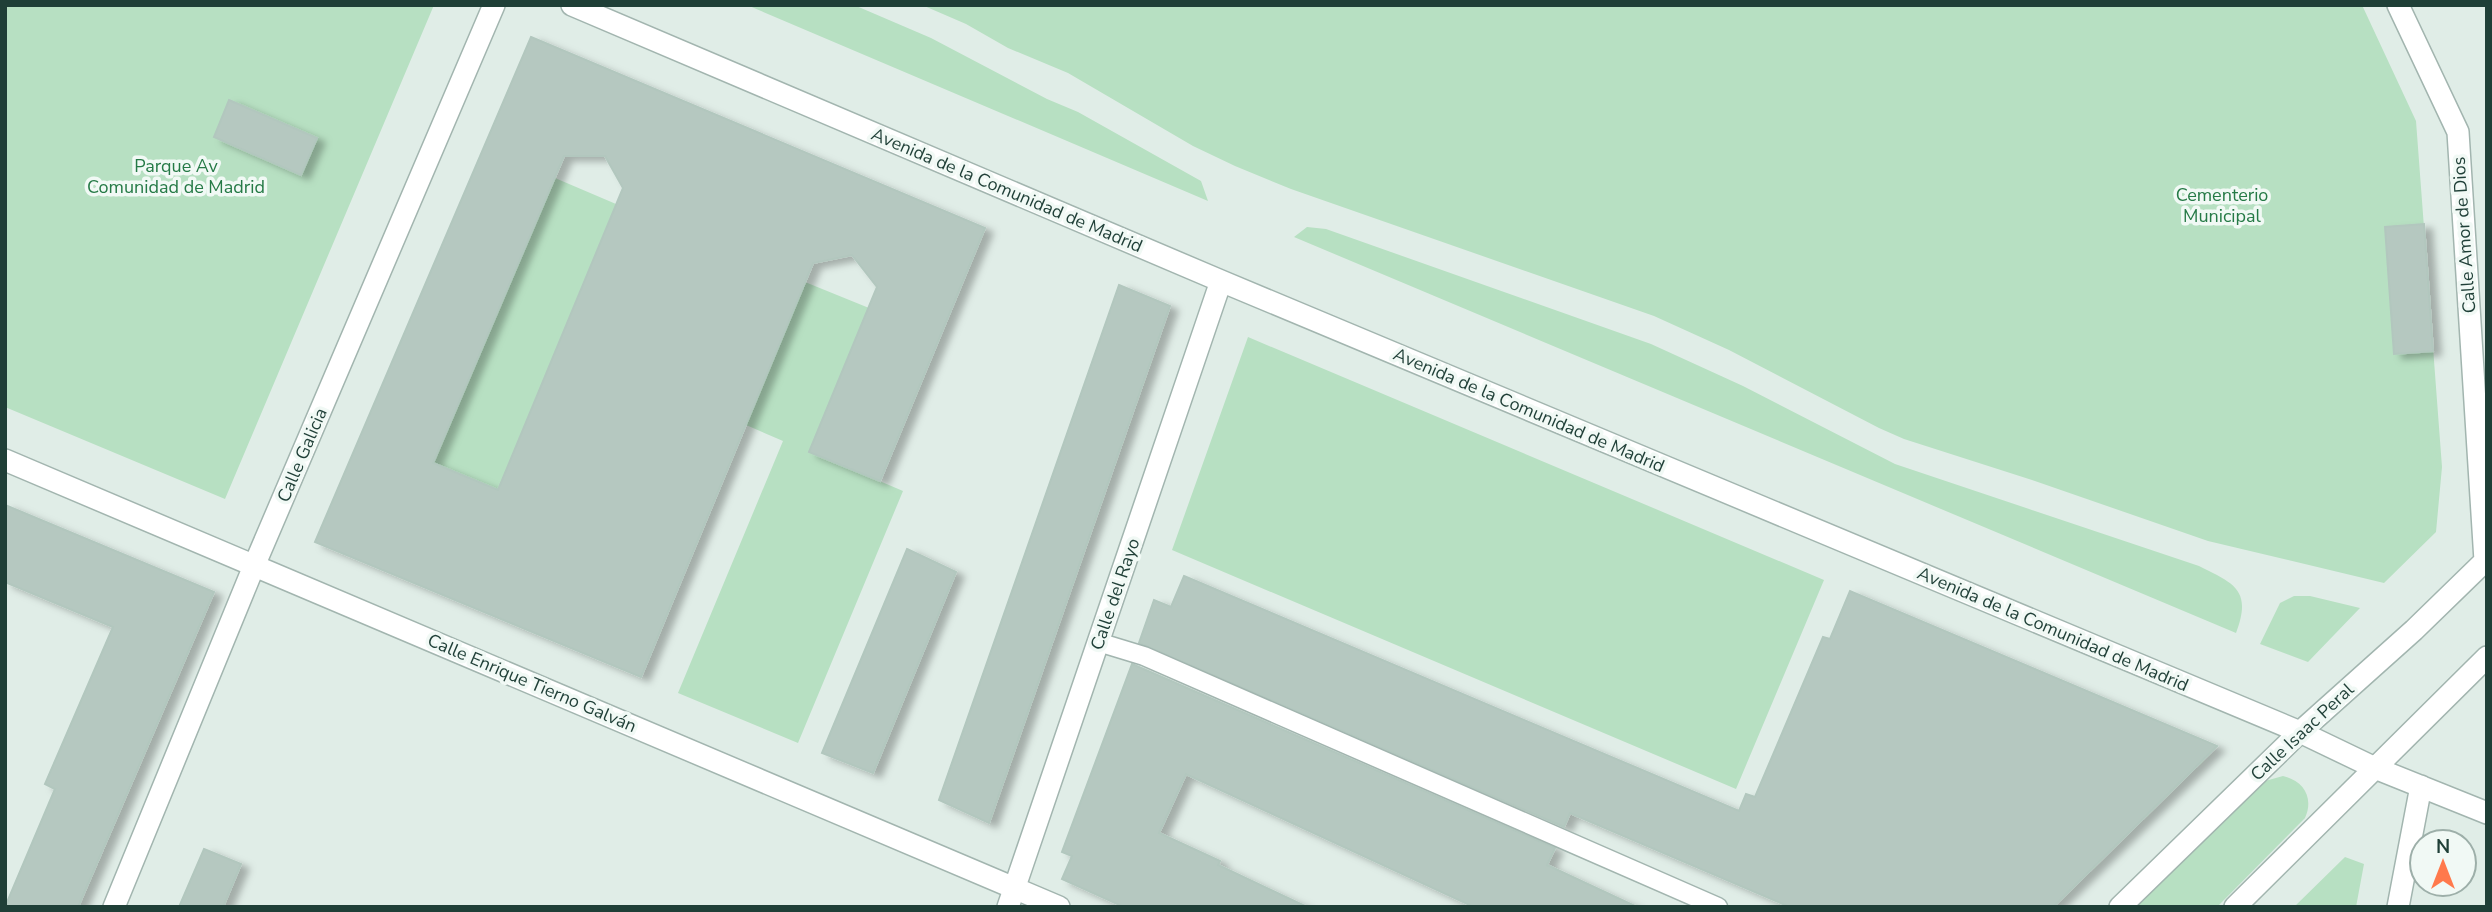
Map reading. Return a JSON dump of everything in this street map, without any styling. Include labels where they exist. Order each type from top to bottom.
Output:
[{"type":"street","name":"Calle Galicia","points":[[114,907],[254,566],[494,5]]},
{"type":"street","name":"Avenida de la Comunidad de Madrid","points":[[572,5],[2487,813]]},
{"type":"street","name":"Calle Amor de Dios","points":[[2398,5],[2458,132],[2486,560]]},
{"type":"street","name":"Calle del Rayo","points":[[1012,897],[1221,281]]},
{"type":"street","name":"Calle Enrique Tierno Galván","points":[[5,460],[1012,897],[1059,907]]},
{"type":"street","name":"Calle Isaac Peral","points":[[2120,907],[2300,732],[2414,630],[2486,560]]},
{"type":"street","points":[[2235,907],[2487,657]]},
{"type":"street","points":[[2398,907],[2421,786]]},
{"type":"lane","points":[[1098,642],[1144,656],[1718,907]]},
{"type":"green space","name":"Parque Av Comunidad de Madrid","points":[[5,5],[434,5],[225,499],[5,407]]},
{"type":"green space","points":[[747,5],[854,5],[931,38],[1047,99],[1078,112],[1201,181],[1208,201]]},
{"type":"green space","name":"Cementerio Municipal","points":[[922,5],[2362,5],[2416,121],[2442,467],[2436,532],[2384,583],[2208,541],[1904,439],[1729,350],[1654,316],[1291,189],[1235,166],[1193,146],[1068,73],[1008,48],[966,24]]},
{"type":"green space","points":[[555,178],[616,204],[498,490],[433,463]]},
{"type":"green space","points":[[1307,227],[1326,229],[1651,344],[1743,386],[1895,464],[2199,566],[2222,578],[2237,590],[2242,607],[2236,633],[1294,237]]},
{"type":"green space","points":[[805,282],[869,308],[809,451],[903,491],[798,743],[678,693],[783,441],[746,425]]},
{"type":"green space","points":[[1248,337],[1824,580],[1736,789],[1172,550]]},
{"type":"green space","points":[[2294,596],[2310,596],[2360,608],[2308,662],[2260,644],[2280,603]]},
{"type":"green space","points":[[2283,776],[2297,782],[2305,791],[2308,811],[2305,818],[2217,907],[2136,907],[2265,781]]},
{"type":"green space","points":[[2345,857],[2364,864],[2356,907],[2294,907]]},
{"type":"building","points":[[531,37],[985,228],[880,481],[809,452],[877,287],[852,255],[813,263],[641,677],[315,542]],"holes":[[[564,156],[605,156],[623,188],[498,490],[433,463]]]},
{"type":"building","points":[[229,100],[317,138],[301,175],[214,137]]},
{"type":"building","points":[[2424,224],[2433,351],[2394,354],[2385,227]]},
{"type":"building","points":[[1119,285],[1170,306],[989,823],[939,800]]},
{"type":"building","points":[[5,505],[214,592],[78,907],[5,907],[55,789],[45,784],[113,627],[5,582]]},
{"type":"building","points":[[907,549],[956,572],[873,773],[822,753]]},
{"type":"building","points":[[1184,576],[1739,811],[1746,794],[1755,797],[1823,637],[1830,639],[1850,591],[2217,746],[2053,907],[1790,907],[1570,813],[1564,827],[1139,643],[1154,600],[1171,607]]},
{"type":"building","points":[[1132,664],[1555,848],[1547,865],[1637,907],[1474,907],[1186,774],[1159,833],[1220,861],[1218,865],[1307,907],[1124,907],[1062,879],[1072,856],[1062,852]]},
{"type":"building","points":[[204,849],[241,864],[223,907],[179,907]]}]
